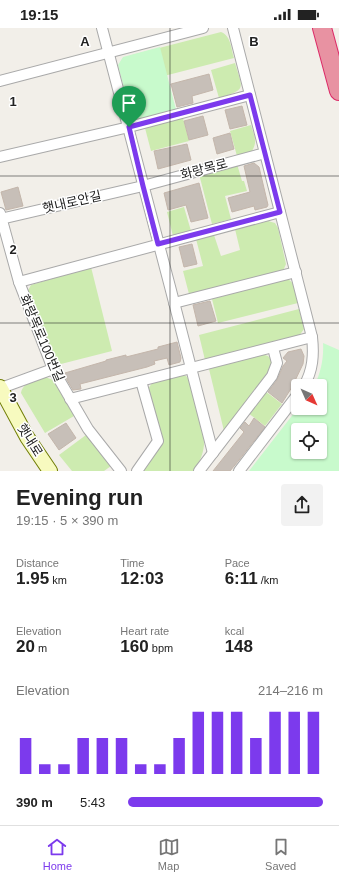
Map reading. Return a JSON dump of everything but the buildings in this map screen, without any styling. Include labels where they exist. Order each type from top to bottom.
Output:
[{"type":"highway","points":[[322,28],[339,91]]},
{"type":"main road","name":"햇내로","points":[[0,387],[27,437],[50,471]]},
{"type":"street","points":[[102,28],[213,453]]},
{"type":"street","points":[[0,81],[203,28]]},
{"type":"street","points":[[233,28],[312,337],[314,352],[312,365],[307,379]]},
{"type":"street","points":[[0,157],[129,127],[250,95]]},
{"type":"street","name":"화랑목로","points":[[143,186],[265,153]]},
{"type":"street","name":"햇내로안길","points":[[1,216],[143,186]]},
{"type":"street","points":[[19,282],[280,212]]},
{"type":"street","name":"화랑목로100번길","points":[[1,216],[19,282],[53,369],[88,429],[121,471]]},
{"type":"street","points":[[174,303],[296,272]]},
{"type":"street","points":[[70,399],[312,337]]},
{"type":"street","points":[[199,471],[272,376],[276,364],[273,348]]},
{"type":"street","points":[[0,387],[53,369]]},
{"type":"street","points":[[137,471],[158,441],[141,381]]},
{"type":"street","points":[[239,471],[291,403]]},
{"type":"green space","points":[[221,32],[229,39],[234,58],[164,76],[132,55]]},
{"type":"green space","points":[[160,47],[176,110],[139,120],[131,115],[118,65],[123,57]]},
{"type":"green space","points":[[235,63],[240,79],[240,87],[234,93],[219,98],[211,70]]},
{"type":"green space","points":[[183,118],[189,141],[151,151],[145,128]]},
{"type":"green space","points":[[251,125],[255,138],[254,147],[252,151],[237,156],[230,131]]},
{"type":"green space","points":[[237,164],[242,181],[244,181],[247,191],[225,196],[231,219],[212,224],[199,174]]},
{"type":"green space","points":[[184,207],[191,231],[173,236],[167,212]]},
{"type":"green space","points":[[268,221],[275,223],[278,228],[286,264],[283,271],[189,294],[183,271],[203,266],[196,239],[214,235],[221,256],[240,250],[235,229]]},
{"type":"green space","points":[[91,267],[112,351],[57,365],[27,292],[31,285]]},
{"type":"green space","points":[[287,279],[294,286],[298,303],[218,323],[212,299]]},
{"type":"green space","points":[[299,309],[304,329],[299,336],[205,360],[199,335]]},
{"type":"green space","points":[[323,343],[339,350],[339,471],[249,471],[293,415],[327,415],[327,379],[317,379],[322,359]]},
{"type":"green space","points":[[262,354],[268,356],[272,360],[270,369],[224,431],[209,369]]},
{"type":"green space","points":[[183,375],[190,380],[201,422],[204,438],[203,452],[194,471],[142,471],[162,444],[148,389],[152,383]]},
{"type":"green space","points":[[45,377],[53,380],[74,416],[45,433],[21,393],[24,386],[27,384]]},
{"type":"green space","points":[[265,391],[282,404],[265,426],[248,413]]},
{"type":"green space","points":[[86,435],[111,466],[104,471],[72,471],[59,455]]},
{"type":"route","points":[[250,95],[280,212],[158,244],[129,127],[250,95]]}]
